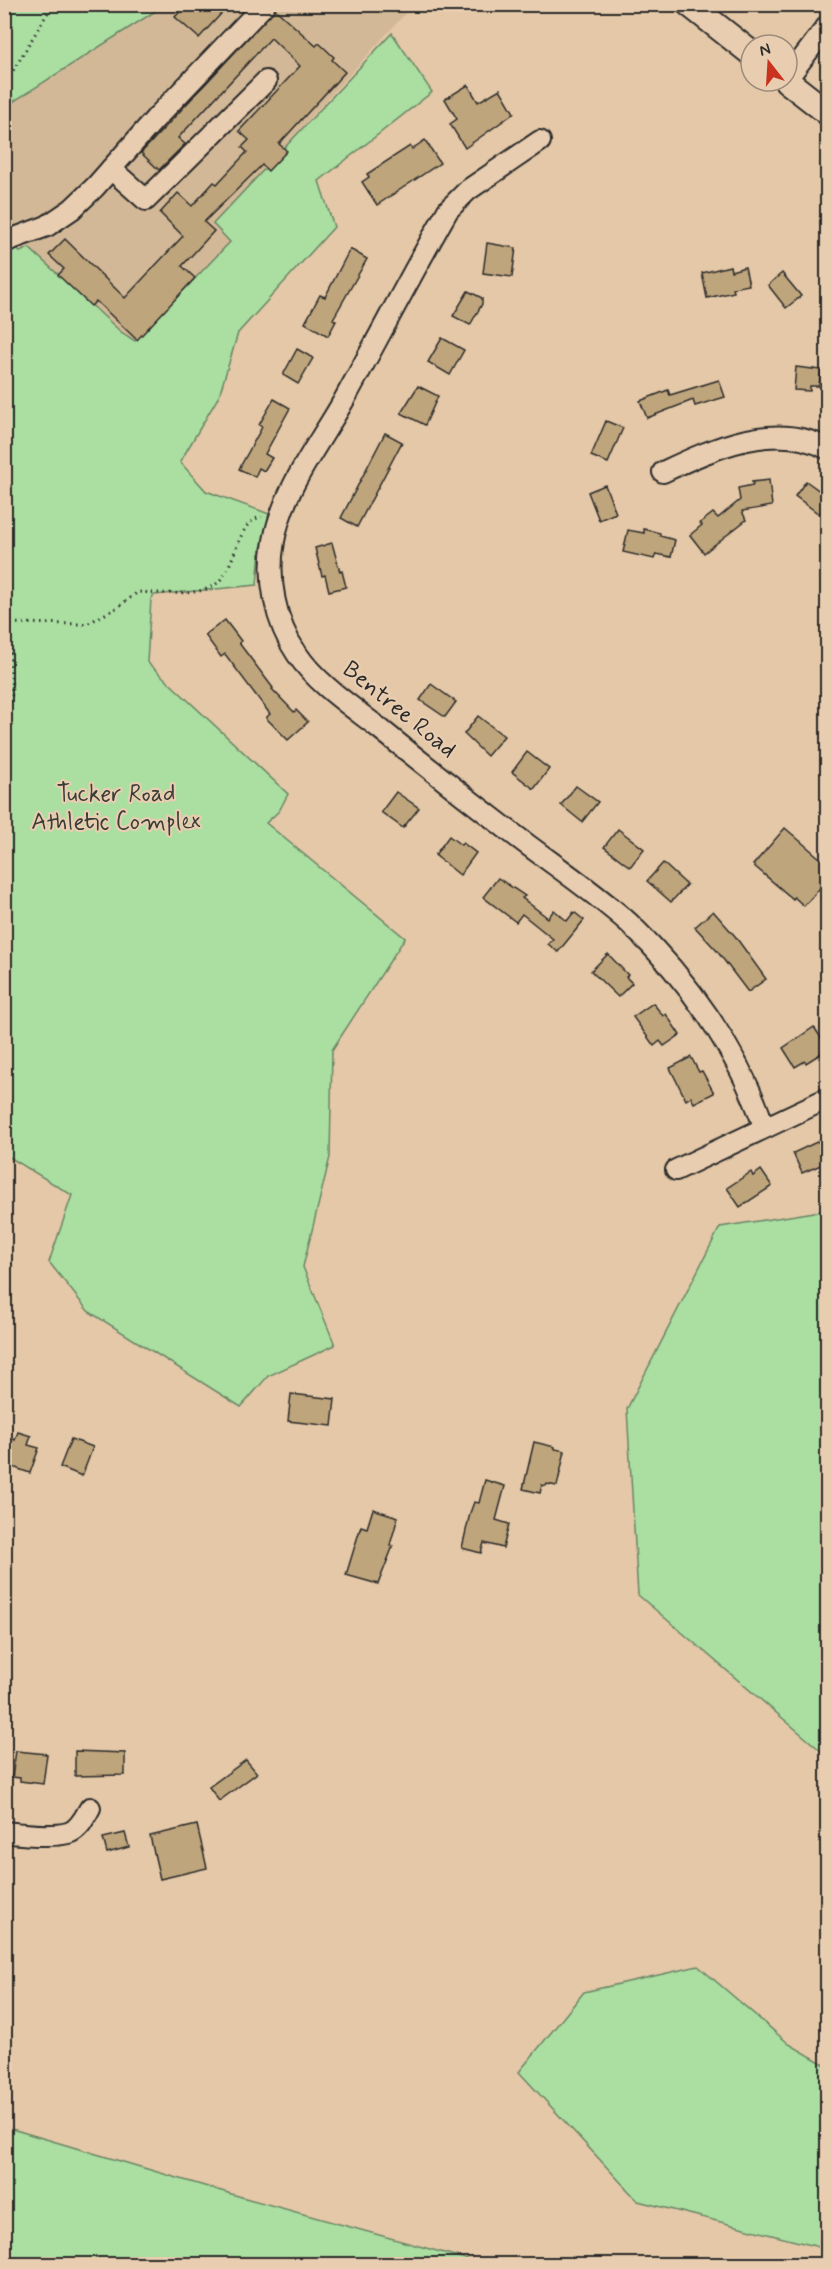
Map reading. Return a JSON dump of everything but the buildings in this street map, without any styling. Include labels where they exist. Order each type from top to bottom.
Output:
[{"type":"main road","points":[[689,4],[739,44]]},
{"type":"main road","points":[[799,90],[828,113]]},
{"type":"street","points":[[4,242],[31,233],[58,220],[87,194],[154,119],[265,4]]},
{"type":"street","points":[[799,64],[828,26]]},
{"type":"street","points":[[111,169],[146,200],[266,81]]},
{"type":"street","name":"Bentree Road","points":[[540,141],[468,190],[448,210],[293,487],[278,523],[272,555],[274,597],[284,628],[298,656],[313,673],[509,831],[603,902],[635,929],[672,968],[714,1025],[750,1087],[764,1126]]},
{"type":"street","points":[[663,472],[714,450],[748,439],[793,438],[828,449]]},
{"type":"street","points":[[676,1170],[764,1126],[828,1098]]},
{"type":"street","points":[[4,1832],[69,1833],[82,1823],[90,1808]]},
{"type":"path","points":[[4,86],[52,4]]},
{"type":"path","points":[[4,720],[12,694],[10,655],[5,623],[87,624],[118,607],[138,592],[170,594],[216,585],[227,571],[247,524],[261,517],[278,523]]},
{"type":"shaded area","points":[[164,5],[413,5],[214,224],[230,242],[134,341],[121,332],[5,225],[4,107]]},
{"type":"green space","points":[[5,4],[165,4],[165,5],[5,107]]},
{"type":"green space","name":"Tucker Road Athletic Complex","points":[[392,33],[432,92],[319,181],[334,227],[238,333],[219,396],[180,462],[206,491],[272,515],[260,551],[257,585],[154,595],[151,599],[147,662],[288,794],[279,811],[266,823],[405,938],[332,1050],[330,1157],[303,1267],[335,1345],[268,1376],[241,1407],[88,1311],[49,1262],[72,1195],[5,1156],[4,237],[20,252],[29,248],[121,332],[135,341],[230,242],[213,224]]},
{"type":"green space","points":[[828,1210],[827,1756],[638,1595],[627,1409],[720,1227]]},
{"type":"green space","points":[[698,1966],[789,2044],[827,2066],[827,2249],[638,2201],[519,2072],[584,1992]]},
{"type":"green space","points":[[5,2127],[245,2198],[484,2264],[5,2264]]}]
